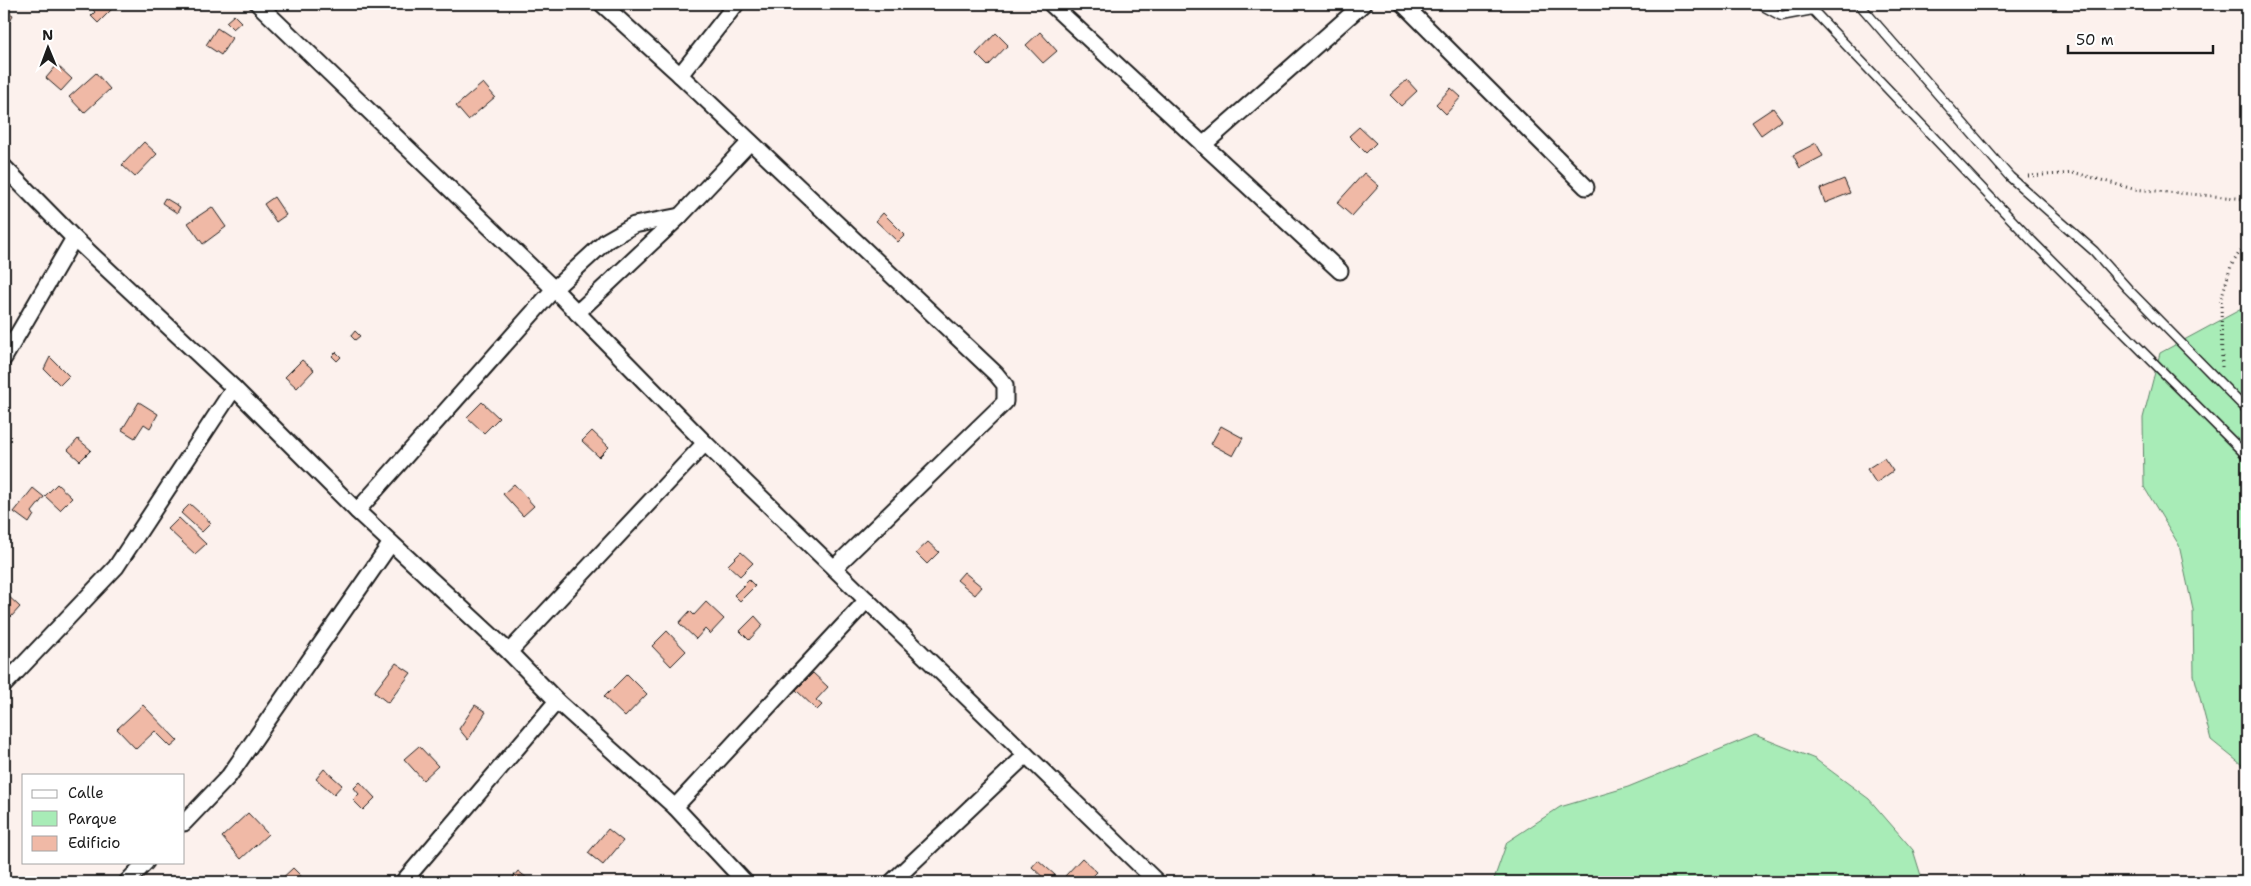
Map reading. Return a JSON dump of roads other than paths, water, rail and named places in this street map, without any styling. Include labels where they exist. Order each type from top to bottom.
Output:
[{"type":"street","points":[[258,4],[554,290],[705,443],[1157,882]]},
{"type":"street","points":[[602,4],[680,75],[989,367],[1005,385],[1005,402],[834,568]]},
{"type":"street","points":[[680,75],[736,4]]},
{"type":"street","points":[[1051,4],[1340,271]]},
{"type":"street","points":[[1203,145],[1363,4]]},
{"type":"street","points":[[1403,4],[1586,187]]},
{"type":"street","points":[[577,313],[680,216],[750,142]]},
{"type":"street","points":[[4,167],[74,238],[234,388],[357,511],[508,652],[556,701],[675,807],[745,882]]},
{"type":"street","points":[[357,511],[554,290],[606,241],[634,225],[680,216]]},
{"type":"street","points":[[4,358],[74,238]]},
{"type":"street","points":[[4,685],[116,567],[234,388]]},
{"type":"street","points":[[508,652],[705,443]]},
{"type":"street","points":[[185,822],[228,776],[391,543]]},
{"type":"street","points":[[675,807],[867,600]]},
{"type":"street","points":[[404,882],[556,701]]},
{"type":"street","points":[[892,882],[1026,755]]},
{"type":"street","points":[[127,882],[144,864]]},
{"type":"lane","points":[[1759,4],[1781,16],[1813,10]]},
{"type":"lane","points":[[1807,4],[2032,241],[2247,456]]},
{"type":"lane","points":[[1859,4],[2010,177],[2094,251],[2128,289],[2247,410]]}]
